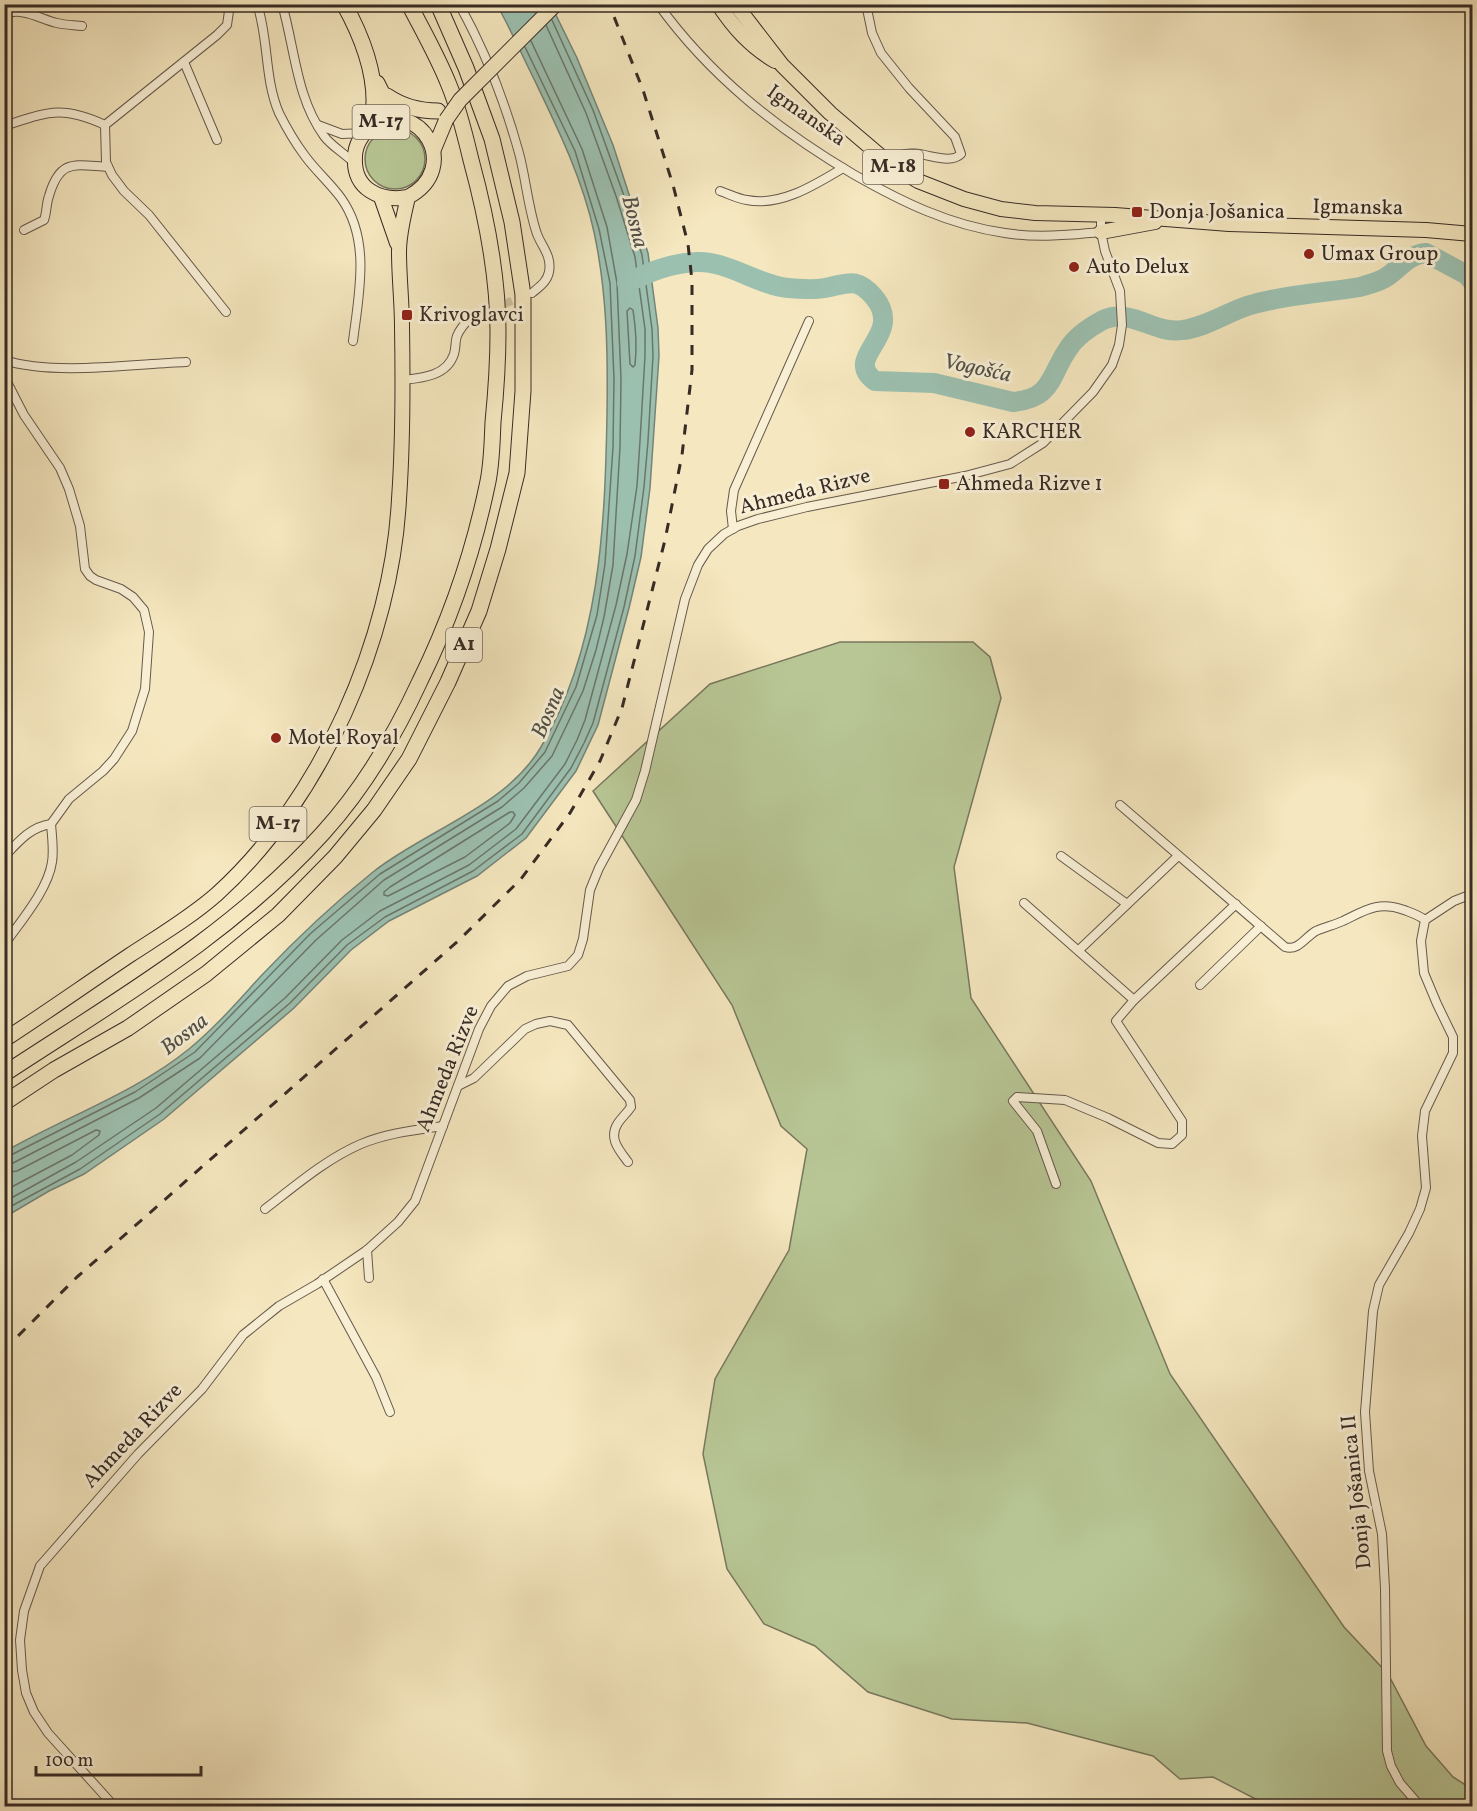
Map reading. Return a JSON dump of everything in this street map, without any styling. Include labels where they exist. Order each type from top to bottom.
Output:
[{"type":"highway","points":[[344,4],[355,24],[368,64],[375,97],[367,130]]},
{"type":"highway","name":"A1","points":[[4,1074],[174,963],[228,924],[271,888],[325,832],[360,786],[400,723],[437,647],[469,557],[488,483],[495,404],[498,330],[493,264],[485,217],[467,142],[450,86],[409,4]]},
{"type":"highway","name":"A1","points":[[4,1103],[128,1028],[206,974],[278,915],[335,857],[374,810],[409,759],[448,682],[479,610],[498,549],[517,473],[523,391],[523,295],[512,222],[492,140],[466,68],[438,4]]},
{"type":"highway","points":[[368,64],[386,101],[406,121]]},
{"type":"highway","points":[[381,90],[402,105],[442,113]]},
{"type":"main road","name":"M-17","points":[[399,250],[394,229],[381,197],[371,192],[363,184],[355,165],[355,153],[367,130],[380,122],[421,121],[442,113],[460,100],[556,4]]},
{"type":"main road","name":"M-18","points":[[718,4],[736,31],[756,50],[782,65]]},
{"type":"main road","name":"M-18","points":[[735,4],[782,65],[824,107],[890,165],[918,182],[941,192],[982,204],[1035,213],[1101,214],[1170,219]]},
{"type":"main road","name":"M-17","points":[[4,1040],[183,920],[216,895],[244,867],[295,802],[326,750],[361,675],[385,597],[394,548],[399,501],[403,380],[399,250],[401,227],[408,197],[419,192],[433,173],[434,149],[442,113]]},
{"type":"main road","name":"M-17","points":[[406,121],[421,129],[429,138],[434,149]]},
{"type":"main road","points":[[381,197],[395,200],[408,197]]},
{"type":"main road","points":[[1101,232],[1170,219]]},
{"type":"main road","name":"Igmanska","points":[[1170,219],[1285,227],[1415,230],[1473,234]]},
{"type":"street","points":[[105,125],[227,25],[230,4]]},
{"type":"street","points":[[257,4],[272,87],[279,112],[304,156],[341,198],[352,217],[358,236],[361,270],[353,341]]},
{"type":"street","points":[[282,4],[303,96],[310,113],[325,137],[355,165]]},
{"type":"street","points":[[459,4],[477,36],[503,103],[519,152],[537,234],[549,260],[549,273],[544,283],[532,293]]},
{"type":"street","name":"Igmanska","points":[[658,4],[698,56],[764,115],[843,168],[914,206],[964,225],[1019,235],[1041,236],[1101,232]]},
{"type":"street","points":[[866,4],[872,33],[881,53],[909,88],[956,136],[962,154],[956,158],[943,159],[914,153],[899,156],[890,165]]},
{"type":"street","points":[[4,14],[13,11],[56,23],[82,27]]},
{"type":"street","points":[[184,62],[217,140]]},
{"type":"street","points":[[4,101],[6,126],[39,114],[66,112],[82,114],[105,125]]},
{"type":"street","points":[[318,124],[342,134],[367,130]]},
{"type":"street","points":[[105,125],[106,162],[112,176],[149,215],[226,312]]},
{"type":"street","points":[[24,230],[44,220],[49,195],[57,174],[63,169],[83,164],[108,167]]},
{"type":"street","points":[[720,191],[747,200],[778,199],[805,189],[843,168]]},
{"type":"street","name":"Ahmeda Rizve","points":[[114,1806],[48,1733],[34,1712],[26,1693],[22,1670],[21,1640],[24,1611],[40,1566],[138,1454],[202,1389],[243,1335],[279,1306],[367,1250],[398,1222],[415,1201],[479,1029],[491,1006],[507,986],[527,976],[568,966],[578,955],[583,939],[590,890],[599,868],[636,800],[645,771],[685,599],[698,565],[708,549],[723,534],[758,519],[964,476],[1010,464],[1043,443],[1094,392],[1112,365],[1119,345],[1122,325],[1120,291],[1105,251],[1101,232],[1101,214]]},
{"type":"street","points":[[403,380],[426,378],[446,367],[454,355],[457,336],[471,316]]},
{"type":"street","points":[[733,529],[730,511],[734,490],[809,321]]},
{"type":"street","points":[[4,360],[52,368],[186,362]]},
{"type":"street","points":[[4,376],[24,415],[60,468],[69,489],[80,526],[85,569],[96,580],[121,589],[134,597],[144,610],[149,632],[145,689],[132,731],[114,759],[69,799],[51,824],[53,852],[50,874],[29,910],[4,945]]},
{"type":"street","points":[[1120,805],[1285,947],[1298,946],[1318,930],[1370,908],[1391,905],[1419,915],[1425,920],[1454,901],[1473,894]]},
{"type":"street","points":[[4,857],[25,835],[38,826],[51,824]]},
{"type":"street","points":[[1079,950],[1178,855]]},
{"type":"street","points":[[1061,856],[1127,904]]},
{"type":"street","points":[[1024,903],[1134,1000]]},
{"type":"street","points":[[1056,1184],[1036,1131],[1013,1101],[1017,1097],[1065,1100],[1158,1143],[1172,1144],[1182,1135],[1182,1121],[1116,1021],[1134,1000],[1236,904]]},
{"type":"street","name":"Donja Jošanica II","points":[[1420,1806],[1400,1783],[1391,1766],[1387,1751],[1382,1533],[1369,1471],[1365,1412],[1373,1311],[1379,1285],[1420,1209],[1426,1188],[1422,1136],[1425,1111],[1453,1053],[1454,1037],[1424,973],[1421,941],[1425,920]]},
{"type":"street","points":[[1200,985],[1261,926]]},
{"type":"street","points":[[458,1086],[474,1078],[525,1029],[536,1023],[550,1021],[568,1025],[579,1035],[630,1100],[631,1107],[618,1123],[614,1133],[615,1145],[628,1162]]},
{"type":"street","points":[[265,1209],[321,1167],[361,1144],[387,1136],[443,1126]]},
{"type":"street","points":[[367,1250],[369,1278]]},
{"type":"street","points":[[324,1279],[376,1377],[390,1412]]},
{"type":"green space","points":[[389,129],[401,129],[412,134],[420,142],[425,159],[423,171],[412,184],[401,189],[389,189],[378,184],[370,176],[365,165],[365,153],[370,142],[378,134]]},
{"type":"green space","points":[[840,642],[973,642],[990,657],[1001,698],[954,867],[971,998],[1091,1181],[1170,1374],[1344,1627],[1388,1674],[1426,1746],[1453,1777],[1472,1789],[1472,1806],[1269,1806],[1213,1777],[1180,1779],[1153,1756],[1027,1723],[952,1719],[868,1692],[815,1646],[764,1624],[727,1569],[703,1454],[715,1379],[789,1250],[807,1149],[781,1126],[732,1005],[593,791],[710,684]]},
{"type":"water","name":"Bosna","points":[[497,5],[551,5],[577,58],[613,145],[648,253],[658,328],[659,356],[650,488],[641,557],[598,725],[576,771],[526,838],[477,876],[389,921],[351,950],[294,1008],[164,1119],[84,1174],[49,1191],[5,1217],[4,1152],[123,1092],[168,1065],[189,1049],[301,935],[358,884],[394,857],[464,816],[507,786],[526,768],[541,747],[561,709],[576,669],[587,627],[601,543],[607,414],[607,345],[604,300],[594,232],[576,172]]},
{"type":"waterway","name":"Vogošća","points":[[627,283],[678,264],[707,262],[788,288],[816,289],[856,284],[868,290],[882,311],[883,323],[865,363],[867,372],[875,381],[934,383],[1013,402],[1026,400],[1043,391],[1075,340],[1093,326],[1113,317],[1133,319],[1163,329],[1183,330],[1208,323],[1261,302],[1375,283],[1410,259],[1426,253],[1467,275],[1472,281]]},
{"type":"tunnel","points":[[471,317],[524,296]]},
{"type":"railway","points":[[4,1350],[77,1277],[458,941],[521,879],[570,813],[600,761],[622,708],[665,540],[682,455],[692,370],[692,281],[688,244],[673,185],[643,90],[609,4]]},
{"type":"place","name":"Donja Jošanica","points":[[1137,212]]},
{"type":"place","name":"Umax Group","points":[[1309,254]]},
{"type":"place","name":"Auto Delux","points":[[1074,267]]},
{"type":"place","name":"Krivoglavci","points":[[407,315]]},
{"type":"place","name":"KARCHER","points":[[970,432]]},
{"type":"place","name":"Ahmeda Rizve 1","points":[[944,484]]},
{"type":"place","name":"Motel Royal","points":[[276,738]]}]
